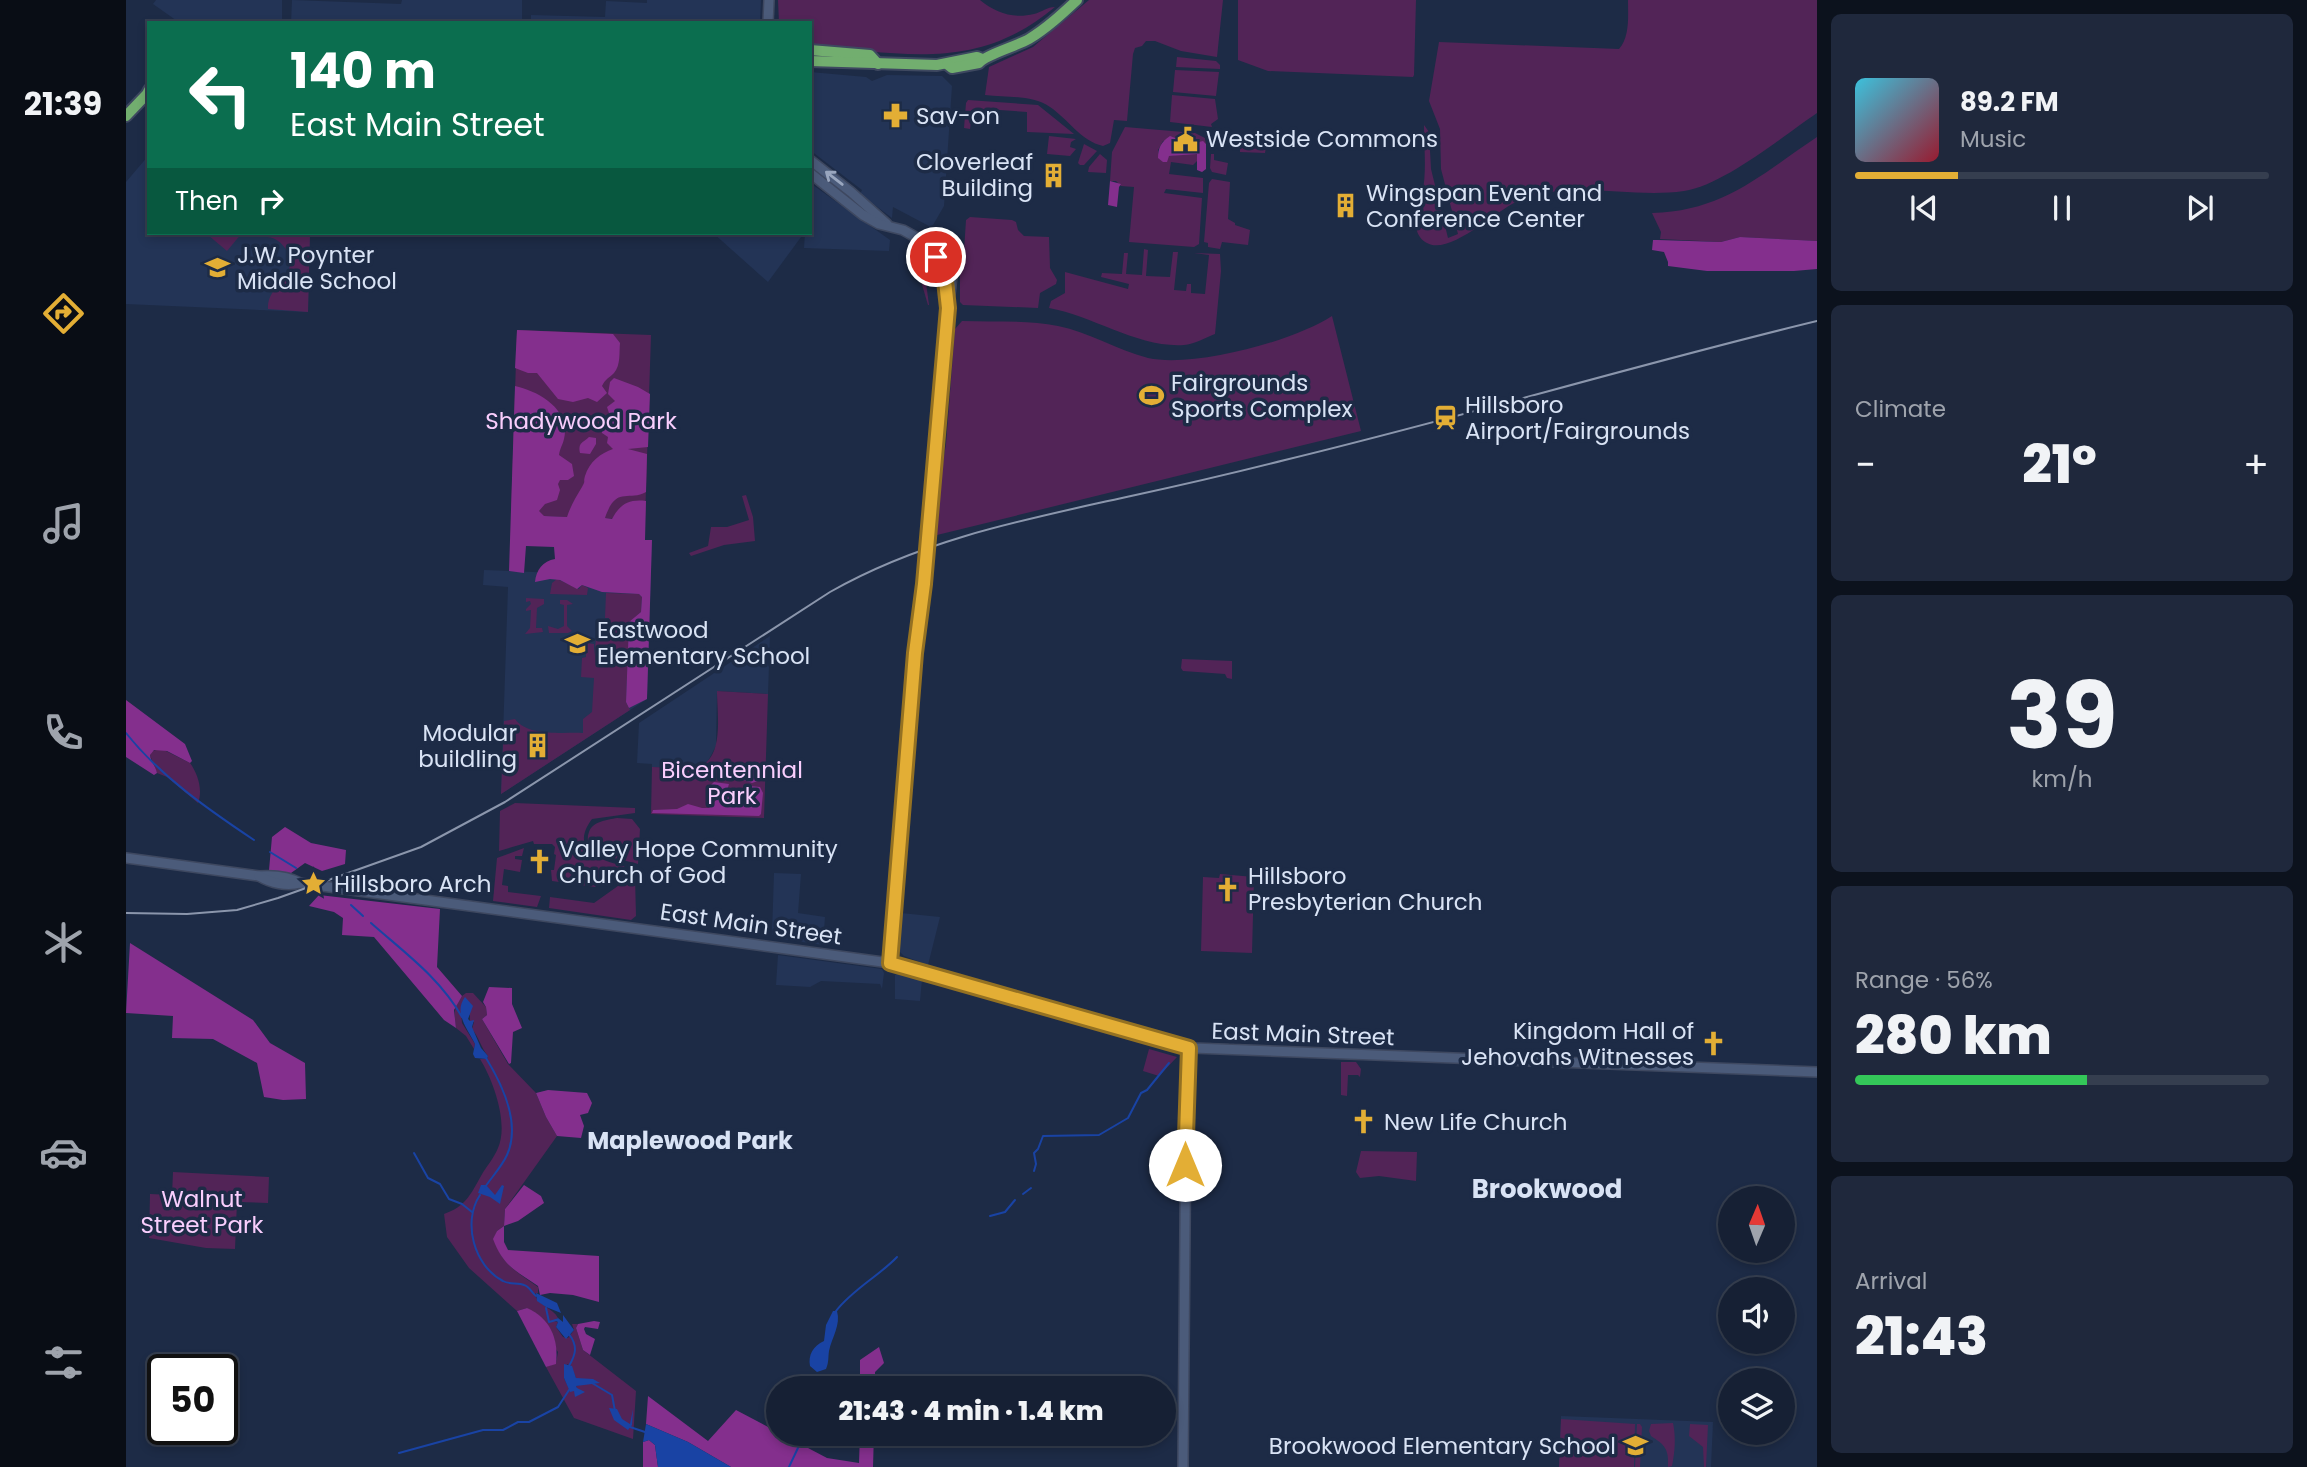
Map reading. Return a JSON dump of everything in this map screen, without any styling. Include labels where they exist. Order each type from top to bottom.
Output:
[{"type":"highway","points":[[812,61],[947,64],[951,60],[977,57],[982,59],[1030,38],[1077,0]]},
{"type":"highway","points":[[812,50],[870,55],[878,64]]},
{"type":"highway","points":[[126,108],[142,89],[147,88]]},
{"type":"highway","points":[[126,116],[147,94]]},
{"type":"main road","points":[[768,21],[769,0]]},
{"type":"main road","points":[[812,162],[887,224]]},
{"type":"main road","points":[[812,175],[863,215],[879,224],[887,224],[914,234],[926,244],[942,271],[948,299]]},
{"type":"main road","points":[[890,963],[915,653],[924,584],[952,276],[935,236]]},
{"type":"main road","name":"East Main Street","points":[[126,859],[259,876],[269,882],[293,885],[300,883],[890,963],[1189,1048],[1817,1072]]},
{"type":"main road","points":[[1183,1467],[1185,1112],[1189,1048]]},
{"type":"shaded area","points":[[156,0],[282,0],[282,21],[177,21],[153,4]]},
{"type":"shaded area","points":[[292,0],[401,4],[402,0],[522,0],[522,21],[291,21]]},
{"type":"shaded area","points":[[647,0],[761,0],[760,21],[531,21],[531,15],[605,17],[606,1],[647,3]]},
{"type":"shaded area","points":[[812,72],[866,77],[872,81],[887,75],[942,76],[952,86],[944,206],[933,225],[929,226],[893,207],[892,218],[860,194],[862,190],[812,152]]},
{"type":"shaded area","points":[[1170,136],[1191,144],[1203,141],[1206,144],[1206,169],[1202,172],[1197,170],[1197,154],[1169,156],[1167,162],[1158,158],[1161,146]]},
{"type":"shaded area","name":"J.W. Poynter Middle School","points":[[147,157],[147,235],[310,235],[308,312],[126,304],[126,182]]},
{"type":"shaded area","points":[[1110,181],[1121,184],[1117,207],[1108,205]]},
{"type":"shaded area","points":[[812,184],[890,240],[889,251],[804,248],[805,235],[812,235]]},
{"type":"shaded area","points":[[715,235],[803,235],[768,282]]},
{"type":"shaded area","points":[[1740,237],[1817,241],[1817,269],[1707,271],[1668,266],[1664,252],[1652,250],[1653,240],[1721,242]]},
{"type":"shaded area","points":[[517,330],[613,334],[620,343],[619,358],[616,370],[602,386],[607,393],[597,402],[588,398],[573,402],[558,399],[537,373],[515,368]]},
{"type":"shaded area","points":[[614,378],[650,394],[648,447],[628,449],[647,454],[646,492],[618,498],[605,518],[612,519],[626,504],[646,501],[645,540],[652,540],[647,699],[629,708],[626,702],[629,622],[641,612],[642,597],[639,594],[602,592],[582,585],[577,589],[560,580],[535,582],[541,567],[555,559],[554,547],[526,546],[524,573],[509,571],[515,386],[533,392],[551,403],[563,419],[564,439],[559,455],[572,464],[574,476],[568,480],[560,480],[557,500],[545,504],[539,511],[544,516],[567,517],[584,483],[589,466],[613,449],[607,443],[608,437],[602,433],[601,425],[611,419],[607,407],[615,401],[608,394],[610,382]]},
{"type":"shaded area","points":[[589,437],[596,438],[596,444],[590,454],[580,453],[580,445]]},
{"type":"shaded area","name":"Eastwood Elementary School","points":[[645,520],[645,540],[652,540],[647,699],[501,794],[508,587],[483,585],[484,570],[558,573]]},
{"type":"shaded area","points":[[770,636],[768,694],[717,691],[716,746],[707,763],[692,768],[652,767],[652,764],[637,763],[639,723]]},
{"type":"shaded area","points":[[126,700],[185,744],[192,761],[190,763],[167,751],[154,750],[150,755],[157,773],[154,775],[126,757]]},
{"type":"shaded area","points":[[759,768],[764,772],[761,780],[752,783],[744,780],[744,772]]},
{"type":"shaded area","points":[[714,782],[729,784],[727,791],[719,795],[707,793],[706,790]]},
{"type":"shaded area","points":[[750,786],[760,787],[763,793],[759,816],[652,813],[653,810],[677,809],[688,804],[709,808],[717,799],[734,797]]},
{"type":"shaded area","points":[[285,827],[311,843],[346,850],[345,864],[322,871],[305,863],[291,873],[269,870],[272,837]]},
{"type":"shaded area","points":[[774,873],[801,874],[798,913],[825,917],[823,945],[775,938],[772,934]]},
{"type":"shaded area","points":[[319,895],[440,909],[437,967],[462,996],[454,1010],[456,1028],[444,1020],[374,937],[342,935],[343,918],[334,912],[309,906]]},
{"type":"shaded area","points":[[901,913],[940,917],[928,965],[904,956],[899,951]]},
{"type":"shaded area","points":[[130,943],[253,1020],[270,1043],[305,1063],[306,1099],[264,1097],[257,1063],[213,1039],[172,1038],[173,1016],[126,1013]]},
{"type":"shaded area","points":[[778,955],[882,969],[882,989],[880,984],[821,981],[810,987],[776,985]]},
{"type":"shaded area","points":[[899,973],[922,979],[920,1001],[895,999],[895,975]]},
{"type":"shaded area","points":[[489,987],[512,988],[512,1004],[522,1028],[513,1032],[509,1064],[482,1019],[487,1015],[483,1002]]},
{"type":"shaded area","points":[[548,1090],[587,1093],[592,1103],[588,1113],[580,1115],[584,1126],[581,1138],[557,1136],[536,1093]]},
{"type":"shaded area","points":[[524,1185],[541,1196],[544,1203],[518,1221],[504,1226],[505,1209]]},
{"type":"shaded area","points":[[504,1226],[504,1242],[508,1250],[599,1256],[599,1302],[573,1295],[540,1295],[538,1286],[511,1267],[501,1256],[493,1239],[497,1231]]},
{"type":"shaded area","points":[[527,1308],[542,1317],[551,1330],[556,1346],[556,1364],[546,1367],[517,1311]]},
{"type":"shaded area","points":[[600,1322],[598,1329],[584,1329],[586,1334],[595,1339],[590,1355],[583,1350],[576,1328],[578,1324]]},
{"type":"shaded area","points":[[879,1347],[884,1363],[875,1372],[875,1376],[860,1376],[860,1360]]},
{"type":"shaded area","points":[[648,1396],[708,1441],[736,1410],[766,1426],[766,1446],[804,1446],[827,1458],[859,1463],[860,1446],[874,1446],[873,1467],[731,1467],[688,1442],[646,1424]]},
{"type":"shaded area","name":"Brookwood Elementary School","points":[[1561,1416],[1713,1422],[1711,1467],[1559,1467]]},
{"type":"shaded area","points":[[649,1440],[655,1445],[658,1467],[643,1467],[643,1442]]},
{"type":"green space","points":[[778,0],[980,0],[999,11],[1019,16],[1055,7],[1026,28],[997,42],[938,54],[812,47],[812,21],[779,21]]},
{"type":"green space","points":[[1089,0],[1223,0],[1217,57],[1181,51],[1155,41],[1146,41],[1135,48],[1127,121],[1114,120],[1110,143],[1103,146],[1088,139],[1043,103],[1027,98],[985,95],[989,67],[1033,47]]},
{"type":"green space","points":[[1238,0],[1416,0],[1414,75],[1268,71],[1238,60]]},
{"type":"green space","points":[[1628,0],[1817,0],[1817,113],[1735,170],[1700,187],[1663,193],[1578,190],[1536,195],[1507,207],[1460,238],[1436,245],[1423,241],[1416,222],[1424,178],[1424,125],[1429,132],[1431,169],[1448,238],[1458,234],[1441,169],[1440,129],[1429,101],[1439,42],[1619,49],[1627,32]]},
{"type":"green space","points":[[1177,57],[1216,61],[1220,69],[1176,67]]},
{"type":"green space","points":[[1175,70],[1219,72],[1216,96],[1173,92]]},
{"type":"green space","points":[[1172,95],[1215,99],[1218,119],[1211,124],[1212,127],[1170,122]]},
{"type":"green space","points":[[968,100],[1038,105],[1074,134],[1027,132],[1027,112],[985,109],[984,115],[972,114],[970,129],[964,128]]},
{"type":"green space","points":[[1125,127],[1195,133],[1205,138],[1206,144],[1191,144],[1180,139],[1163,141],[1158,150],[1158,158],[1197,154],[1198,160],[1193,165],[1171,162],[1169,174],[1203,178],[1203,193],[1166,189],[1164,193],[1202,198],[1199,244],[1194,247],[1129,242],[1134,187],[1121,186],[1116,181],[1110,181],[1112,152]]},
{"type":"green space","points":[[1049,136],[1076,139],[1071,142],[1070,147],[1076,149],[1070,156],[1047,154]]},
{"type":"green space","points":[[1817,137],[1817,241],[1740,237],[1721,242],[1660,239],[1661,232],[1652,213],[1700,206],[1721,198],[1759,177]]},
{"type":"green space","points":[[1084,144],[1097,151],[1084,165],[1080,165],[1078,163]]},
{"type":"green space","points":[[1240,144],[1266,146],[1265,153],[1240,152]]},
{"type":"green space","points":[[1100,154],[1107,160],[1106,173],[1088,172],[1089,167]]},
{"type":"green space","points":[[1211,154],[1214,154],[1214,160],[1228,163],[1226,175],[1212,172]]},
{"type":"green space","points":[[1212,179],[1230,182],[1228,219],[1235,225],[1250,230],[1248,245],[1222,242],[1220,249],[1208,247],[1208,243],[1204,242],[1209,183]]},
{"type":"green space","points":[[970,217],[1012,220],[1024,236],[1049,237],[1050,268],[1057,280],[1056,284],[1040,293],[1038,308],[963,305],[960,302],[960,268],[963,267],[966,220]]},
{"type":"green space","points":[[208,235],[240,235],[227,251]]},
{"type":"green space","points":[[310,235],[308,312],[268,309],[272,293],[290,265],[290,257],[280,242],[260,237]]},
{"type":"green space","points":[[1144,249],[1148,250],[1146,276],[1170,277],[1173,252],[1178,252],[1174,290],[1186,291],[1187,284],[1191,284],[1191,293],[1205,294],[1209,255],[1194,253],[1220,254],[1215,334],[1184,345],[1167,345],[1133,337],[1049,308],[1051,301],[1065,293],[1065,272],[1128,289],[1129,284],[1101,277],[1102,273],[1122,274],[1124,253],[1128,253],[1126,274],[1142,275]]},
{"type":"green space","points":[[913,254],[924,268],[929,305],[928,305]]},
{"type":"green space","name":"Fairgrounds Sports Complex","points":[[1332,316],[1361,431],[937,535],[955,329],[962,321],[1022,322],[1058,326],[1081,332],[1137,355],[1168,360],[1216,356],[1243,350],[1294,335]]},
{"type":"green space","name":"Shadywood Park","points":[[517,330],[651,335],[645,520],[511,515]]},
{"type":"green space","points":[[746,495],[753,517],[755,541],[724,545],[691,556],[689,553],[708,546],[711,527],[727,527],[749,520],[742,496]]},
{"type":"green space","points":[[557,579],[579,589],[582,585],[588,588],[587,595],[550,594],[552,583]]},
{"type":"green space","points":[[606,593],[639,594],[642,597],[641,612],[629,623],[626,702],[630,710],[501,794],[504,721],[515,719],[528,729],[537,731],[583,733],[583,719],[592,712],[594,678],[581,677],[582,658],[586,657],[586,643],[594,644],[594,656],[596,639],[608,639]]},
{"type":"green space","points":[[526,598],[544,599],[544,604],[537,608],[536,628],[542,628],[543,632],[525,634],[530,628],[531,610],[526,611],[531,604],[530,601],[526,602]]},
{"type":"green space","points":[[560,600],[573,604],[567,605],[567,626],[572,631],[549,633],[548,626],[558,629],[564,626],[564,605],[560,604]]},
{"type":"green space","points":[[1182,659],[1232,661],[1232,679],[1225,674],[1183,671]]},
{"type":"green space","name":"Bicentennial Park","points":[[717,691],[768,694],[764,818],[651,814],[652,767],[697,767],[706,763],[712,755],[718,735]]},
{"type":"green space","points":[[162,749],[190,763],[199,782],[198,803],[167,777],[157,773],[150,755],[151,751]]},
{"type":"green space","points":[[515,803],[635,808],[635,813],[592,819],[584,839],[590,852],[597,857],[625,868],[595,887],[552,881],[551,870],[554,870],[556,855],[552,844],[534,844],[533,841],[499,851],[500,811]]},
{"type":"green space","points":[[617,818],[632,819],[640,829],[638,864],[605,855],[591,846],[588,840],[594,825]]},
{"type":"green space","points":[[524,848],[522,856],[515,856],[515,859],[522,860],[520,872],[504,869],[502,885],[508,886],[508,892],[541,896],[537,907],[493,901],[497,858]]},
{"type":"green space","points":[[1220,874],[1254,877],[1252,953],[1201,951],[1203,877],[1219,878]]},
{"type":"green space","points":[[635,877],[636,916],[631,920],[549,908],[550,897],[594,903]]},
{"type":"green space","points":[[466,993],[473,993],[486,1007],[487,1015],[482,1019],[508,1064],[536,1093],[557,1136],[505,1209],[504,1226],[497,1231],[494,1239],[506,1262],[538,1287],[538,1293],[534,1294],[556,1315],[558,1318],[554,1321],[558,1322],[556,1327],[563,1337],[568,1338],[574,1330],[572,1324],[578,1324],[576,1328],[583,1350],[636,1391],[633,1439],[574,1418],[546,1367],[556,1363],[558,1352],[527,1308],[517,1311],[469,1268],[447,1237],[444,1214],[457,1208],[470,1194],[496,1152],[502,1126],[498,1102],[480,1059],[487,1059],[488,1056],[472,1029],[474,1022],[470,1022],[470,1015],[461,1011],[462,1023],[475,1044],[474,1049],[466,1036],[456,1028],[455,1009]],"holes":[[[567,1364],[571,1366],[576,1378],[583,1384],[570,1391],[564,1378]]]},
{"type":"green space","points":[[1149,1049],[1177,1057],[1159,1076],[1143,1071]]},
{"type":"green space","points":[[1341,1062],[1356,1062],[1361,1069],[1360,1077],[1348,1075],[1347,1096],[1341,1095]]},
{"type":"green space","points":[[1361,1151],[1417,1152],[1416,1181],[1379,1176],[1360,1178],[1356,1172]]},
{"type":"green space","name":"Walnut Street Park","points":[[173,1172],[269,1177],[268,1203],[237,1202],[235,1249],[206,1248],[149,1238],[150,1194],[172,1195]]},
{"type":"green space","points":[[1561,1419],[1635,1424],[1634,1467],[1559,1467]]},
{"type":"green space","points":[[1673,1423],[1674,1455],[1672,1466],[1668,1467],[1665,1448],[1649,1431],[1651,1424]]},
{"type":"green space","points":[[1637,1424],[1642,1427],[1640,1467],[1635,1467]]},
{"type":"green space","points":[[1690,1424],[1708,1425],[1706,1467],[1703,1447],[1689,1436]]},
{"type":"water","points":[[465,997],[473,1006],[468,1019],[474,1020],[472,1027],[481,1048],[488,1056],[487,1059],[475,1058],[473,1054],[475,1044],[461,1015]]},
{"type":"water","points":[[481,1185],[486,1185],[495,1195],[502,1185],[504,1186],[500,1204],[478,1193]]},
{"type":"water","points":[[536,1293],[557,1303],[561,1313],[537,1301]]},
{"type":"water","points":[[833,1311],[837,1311],[838,1321],[828,1364],[826,1369],[817,1372],[810,1366],[811,1355],[814,1348],[824,1341],[826,1325]]},
{"type":"water","points":[[563,1315],[574,1330],[566,1339],[556,1327],[558,1322],[554,1320],[558,1318],[563,1322]]},
{"type":"water","points":[[564,1364],[572,1366],[576,1378],[593,1379],[600,1383],[576,1386],[585,1392],[575,1397],[574,1391],[570,1392],[564,1378]]},
{"type":"water","points":[[609,1408],[617,1409],[622,1419],[630,1424],[633,1409],[632,1425],[628,1430],[614,1420]]},
{"type":"water","points":[[646,1424],[688,1442],[731,1467],[658,1467],[655,1445],[649,1440],[643,1442]]},
{"type":"waterway","points":[[126,733],[170,778],[254,840]]},
{"type":"waterway","points":[[270,852],[296,868]]},
{"type":"waterway","points":[[351,905],[363,916]]},
{"type":"waterway","points":[[371,923],[433,978],[462,1017]]},
{"type":"waterway","points":[[485,1187],[507,1155],[512,1130],[508,1105],[486,1058]]},
{"type":"waterway","points":[[1034,1171],[1034,1153],[1043,1136],[1099,1135],[1128,1118],[1141,1093],[1147,1090],[1169,1063]]},
{"type":"waterway","points":[[414,1153],[428,1178],[440,1184],[449,1199],[472,1212]]},
{"type":"waterway","points":[[1023,1194],[1031,1188]]},
{"type":"waterway","points":[[480,1195],[472,1218],[478,1254],[493,1274],[506,1282],[526,1286],[536,1296]]},
{"type":"waterway","points":[[990,1216],[1005,1212],[1015,1200]]},
{"type":"waterway","points":[[836,1311],[897,1257]]},
{"type":"waterway","points":[[546,1308],[549,1322],[556,1320]]},
{"type":"waterway","points":[[569,1334],[575,1350],[569,1366]]},
{"type":"waterway","points":[[592,1383],[612,1395],[615,1411]]},
{"type":"waterway","points":[[399,1453],[483,1430],[503,1430],[518,1422],[529,1422],[558,1407],[569,1390]]},
{"type":"waterway","points":[[630,1427],[645,1432]]},
{"type":"waterway","points":[[789,1467],[799,1446]]},
{"type":"tram line","points":[[126,913],[187,914],[237,910],[421,847],[505,802],[830,592],[865,574],[939,544],[1015,523],[1352,443],[1817,321]]},
{"type":"place","name":"Sav-on","points":[[896,116]]},
{"type":"place","name":"Westside Commons","points":[[1186,139]]},
{"type":"place","name":"Cloverleaf Building","points":[[1053,175]]},
{"type":"place","name":"Wingspan Event and Conference Center","points":[[1346,206]]},
{"type":"place","name":"J.W. Poynter Middle School","points":[[217,268]]},
{"type":"place","name":"Fairgrounds Sports Complex","points":[[1151,396]]},
{"type":"place","name":"Hillsboro Airport/Fairgrounds","points":[[1445,418]]},
{"type":"place","name":"Eastwood Elementary School","points":[[577,643]]},
{"type":"place","name":"Modular buildling","points":[[537,746]]},
{"type":"place","name":"Valley Hope Community Church of God","points":[[539,862]]},
{"type":"place","name":"Hillsboro Arch","points":[[314,884]]},
{"type":"place","name":"Hillsboro Presbyterian Church","points":[[1228,889]]},
{"type":"place","name":"Kingdom Hall of Jehovahs Witnesses","points":[[1714,1044]]},
{"type":"place","name":"New Life Church","points":[[1364,1122]]},
{"type":"place","name":"Brookwood Elementary School","points":[[1636,1446]]},
{"type":"district","name":"Maplewood Park","points":[[690,1140]]},
{"type":"district","name":"Brookwood","points":[[1547,1189]]},
{"type":"route","points":[[936,257],[945,281],[948,308],[924,584],[915,653],[890,963],[1189,1048],[1185,1165]]}]
